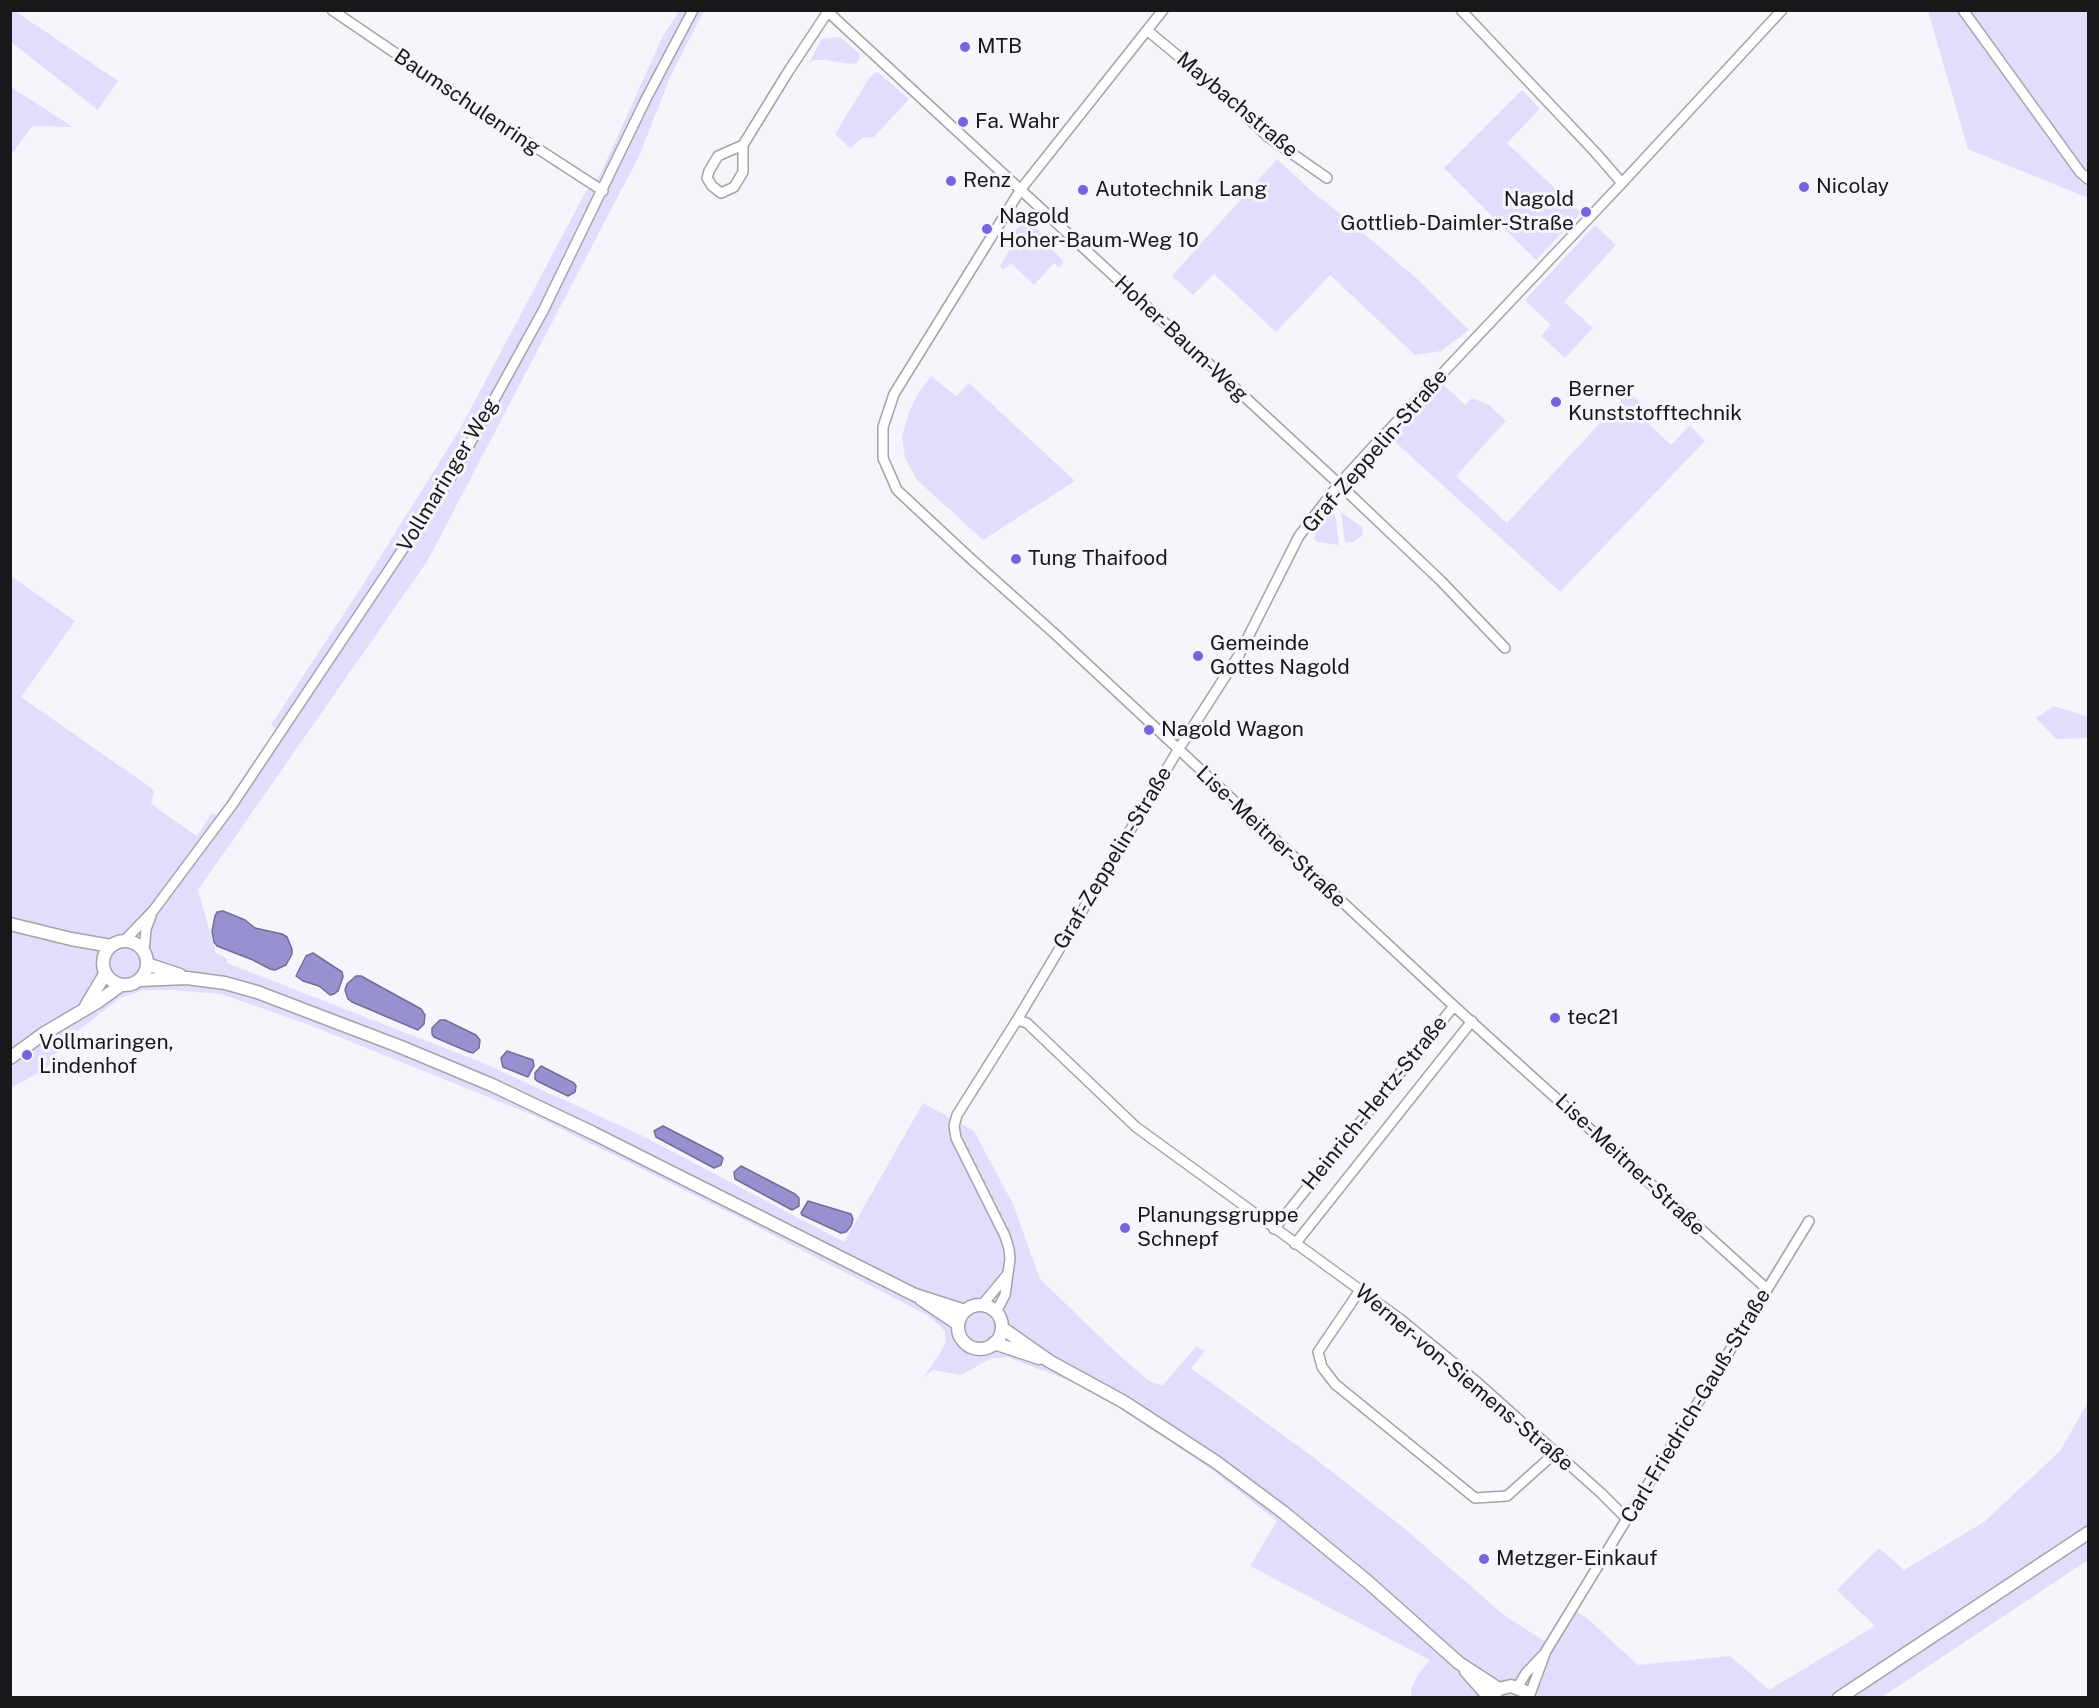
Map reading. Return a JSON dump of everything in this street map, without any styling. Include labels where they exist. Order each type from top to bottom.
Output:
[{"type":"street","name":"Baumschulenring","points":[[332,10],[603,191]]},
{"type":"street","name":"Vollmaringer Weg","points":[[126,940],[153,910],[232,805],[453,474],[543,311],[646,99],[693,10]]},
{"type":"street","name":"Lise-Meitner-Straße","points":[[1163,10],[1021,189],[894,394],[883,427],[883,458],[897,489],[1454,1006],[1767,1289]]},
{"type":"street","points":[[1461,10],[1622,183]]},
{"type":"street","name":"Graf-Zeppelin-Straße","points":[[996,1312],[1005,1295],[1010,1259],[1005,1236],[956,1138],[954,1126],[957,1115],[1017,1020],[1178,750],[1239,655],[1299,536],[1339,484],[1782,10]]},
{"type":"street","points":[[1963,10],[2080,172],[2088,179]]},
{"type":"street","points":[[743,145],[718,156],[709,171],[707,178],[712,186],[721,193],[734,186],[743,172],[743,145],[828,11]]},
{"type":"street","name":"Hoher-Baum-Weg","points":[[828,11],[1339,484],[1441,581],[1505,648]]},
{"type":"street","name":"Maybachstraße","points":[[1148,31],[1213,85],[1267,136],[1327,178]]},
{"type":"street","name":"Vollmaringer Weg","points":[[146,958],[146,929],[153,910]]},
{"type":"street","points":[[10,924],[111,946],[126,940],[134,943],[146,958],[187,978]]},
{"type":"street","points":[[71,939],[103,959]]},
{"type":"street","points":[[83,1010],[94,996],[105,974],[103,959],[111,946]]},
{"type":"street","points":[[105,974],[112,981],[121,985],[134,984],[146,970],[146,958]]},
{"type":"street","points":[[139,980],[187,978],[225,983],[257,992],[401,1047],[492,1085],[593,1133],[915,1295],[958,1324]]},
{"type":"street","points":[[10,1058],[43,1034],[121,985]]},
{"type":"street","name":"Heinrich-Hertz-Straße","points":[[1274,1229],[1454,1006]]},
{"type":"street","name":"Werner-von-Siemens-Straße","points":[[1017,1020],[1028,1023],[1136,1127],[1400,1319],[1478,1383],[1627,1519]]},
{"type":"street","name":"Heinrich-Hertz-Straße","points":[[1294,1244],[1472,1021]]},
{"type":"street","name":"Carl-Friedrich-Gauß-Straße","points":[[1517,1688],[1526,1673],[1546,1652],[1581,1598],[1809,1221]]},
{"type":"street","points":[[982,1305],[1007,1275]]},
{"type":"street","points":[[1360,1290],[1318,1352],[1322,1368],[1335,1384],[1474,1498],[1507,1496],[1555,1453]]},
{"type":"street","points":[[915,1295],[965,1311]]},
{"type":"street","points":[[975,1305],[982,1305],[996,1312],[1000,1317],[1002,1328],[994,1343],[983,1348],[971,1347],[961,1338],[958,1324],[965,1311],[975,1305]]},
{"type":"street","points":[[1002,1328],[1049,1361],[1124,1402],[1216,1462],[1368,1582],[1492,1694],[1505,1687],[1517,1688],[1529,1697]]},
{"type":"street","points":[[994,1343],[1049,1361]]},
{"type":"street","points":[[1839,1698],[2088,1533]]},
{"type":"street","name":"Carl-Friedrich-Gauß-Straße","points":[[1529,1697],[1546,1652]]},
{"type":"shaded area","points":[[10,11],[15,11],[118,81],[98,110],[11,42]]},
{"type":"shaded area","points":[[679,11],[704,11],[671,75],[639,156],[428,560],[198,890],[216,953],[227,959],[227,963],[483,1063],[643,1136],[844,1242],[923,1103],[974,1131],[1013,1204],[1040,1279],[1122,1358],[1148,1380],[1162,1386],[1197,1346],[1205,1351],[1191,1368],[1313,1457],[1404,1528],[1504,1615],[1550,1645],[1573,1609],[1588,1619],[1638,1665],[1730,1656],[1769,1690],[1875,1626],[1837,1590],[1879,1548],[1904,1570],[1984,1522],[2060,1451],[2088,1402],[2088,1560],[1882,1697],[1411,1697],[1411,1689],[1419,1673],[1430,1660],[1250,1566],[1277,1521],[1211,1469],[1120,1409],[1070,1381],[1007,1357],[990,1359],[961,1375],[933,1370],[923,1378],[946,1341],[945,1332],[927,1315],[738,1217],[535,1116],[307,1024],[221,994],[173,990],[144,990],[120,998],[67,1039],[45,1069],[11,1088],[11,576],[75,621],[21,697],[154,790],[151,804],[197,836],[212,813],[217,815],[276,729],[271,725],[362,586],[460,429],[585,193],[600,175],[662,38]]},
{"type":"shaded area","points":[[1928,11],[2088,11],[2088,198],[1968,149]]},
{"type":"shaded area","points":[[840,37],[859,53],[860,58],[857,63],[815,60],[809,63],[822,39]]},
{"type":"shaded area","points":[[878,72],[909,99],[874,137],[862,138],[850,148],[835,134],[868,80]]},
{"type":"shaded area","points":[[11,87],[73,127],[32,126],[11,155]]},
{"type":"shaded area","points":[[1522,90],[1540,109],[1507,143],[1581,213],[1536,260],[1444,168]]},
{"type":"shaded area","points":[[1277,159],[1318,197],[1415,277],[1469,330],[1441,351],[1415,355],[1330,275],[1276,332],[1214,274],[1193,295],[1172,276]]},
{"type":"shaded area","points":[[1021,225],[1032,226],[1045,235],[1051,248],[1064,262],[1059,268],[1054,263],[1034,285],[1011,263],[1003,270],[1000,266],[1015,241],[1016,230]]},
{"type":"shaded area","points":[[1595,225],[1616,245],[1564,302],[1593,328],[1565,358],[1541,336],[1551,325],[1525,300]]},
{"type":"shaded area","points":[[931,376],[956,396],[969,383],[1075,481],[983,540],[917,480],[905,458],[902,437],[909,412],[919,392]]},
{"type":"shaded area","points":[[1443,384],[1465,405],[1472,398],[1489,405],[1506,421],[1456,476],[1507,523],[1629,392],[1655,416],[1648,423],[1671,445],[1690,425],[1705,441],[1560,592],[1392,439]]},
{"type":"shaded area","points":[[1341,512],[1362,527],[1363,535],[1353,542],[1345,543]]},
{"type":"shaded area","points":[[1335,513],[1339,545],[1317,542],[1314,539],[1315,532],[1322,522]]},
{"type":"shaded area","points":[[2054,706],[2088,717],[2088,738],[2056,739],[2036,718]]},
{"type":"shaded area","points":[[223,911],[245,920],[255,928],[287,937],[292,954],[286,965],[275,970],[270,969],[217,946],[212,931],[217,912]]},
{"type":"shaded area","points":[[313,953],[342,972],[343,977],[338,991],[334,994],[330,995],[319,986],[296,976],[306,956]]},
{"type":"shaded area","points":[[356,976],[361,976],[421,1009],[425,1015],[424,1024],[418,1030],[352,1002],[348,999],[345,990],[347,984]]},
{"type":"shaded area","points":[[440,1020],[445,1020],[476,1035],[480,1040],[479,1048],[473,1053],[434,1037],[432,1028]]},
{"type":"shaded area","points":[[507,1051],[533,1060],[534,1066],[528,1077],[503,1067],[501,1058]]},
{"type":"shaded area","points":[[541,1066],[574,1083],[575,1092],[568,1096],[537,1081],[535,1073]]},
{"type":"shaded area","points":[[663,1126],[721,1156],[723,1158],[721,1165],[714,1168],[656,1137],[654,1131]]},
{"type":"shaded area","points":[[741,1166],[795,1194],[799,1198],[799,1206],[792,1210],[735,1179],[734,1172]]},
{"type":"shaded area","points":[[808,1201],[851,1214],[853,1219],[851,1226],[846,1232],[841,1233],[802,1215]]},
{"type":"place","name":"MTB","points":[[965,47]]},
{"type":"place","name":"Fa. Wahr","points":[[963,122]]},
{"type":"place","name":"Renz","points":[[951,181]]},
{"type":"place","name":"Nicolay","points":[[1804,187]]},
{"type":"place","name":"Autotechnik Lang","points":[[1083,190]]},
{"type":"place","name":"Nagold Gottlieb-Daimler-Straße","points":[[1586,212]]},
{"type":"place","name":"Nagold Hoher-Baum-Weg 10","points":[[987,229]]},
{"type":"place","name":"Berner Kunststofftechnik","points":[[1556,402]]},
{"type":"place","name":"Tung Thaifood","points":[[1016,559]]},
{"type":"place","name":"Gemeinde Gottes Nagold","points":[[1198,656]]},
{"type":"place","name":"Nagold Wagon","points":[[1149,730]]},
{"type":"place","name":"tec21","points":[[1555,1018]]},
{"type":"place","name":"Vollmaringen, Lindenhof","points":[[27,1055]]},
{"type":"place","name":"Planungsgruppe Schnepf","points":[[1125,1228]]},
{"type":"place","name":"Metzger-Einkauf","points":[[1484,1559]]}]
